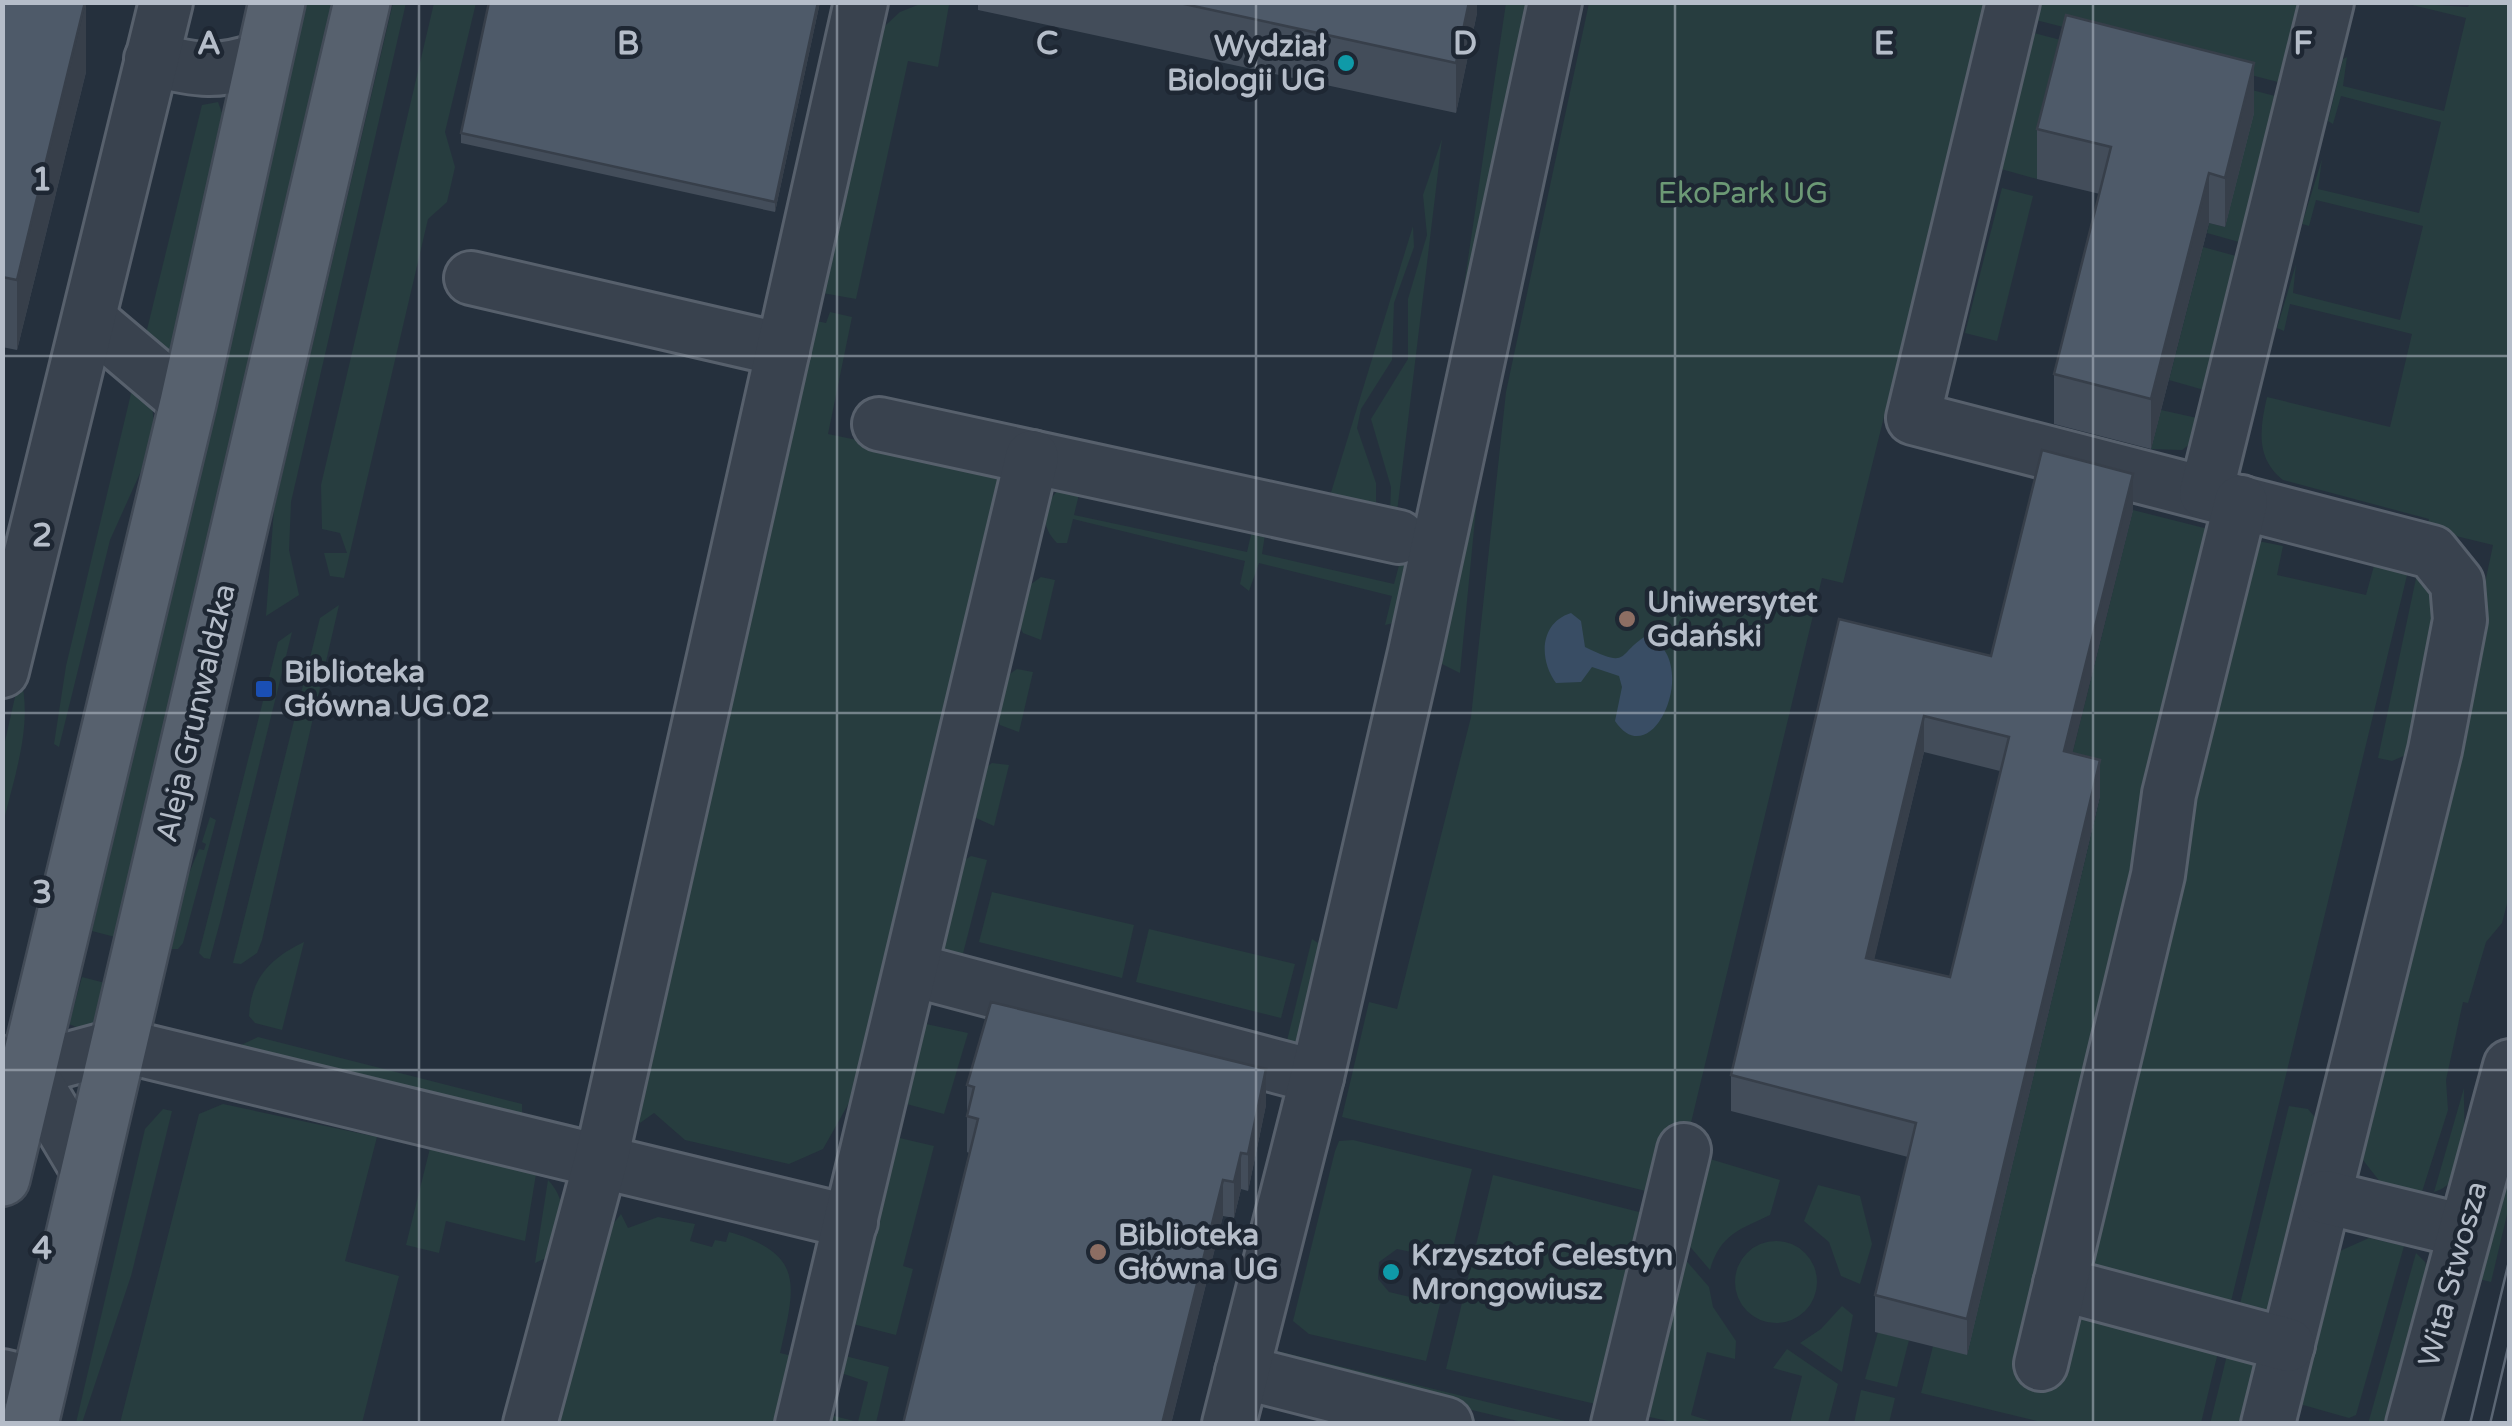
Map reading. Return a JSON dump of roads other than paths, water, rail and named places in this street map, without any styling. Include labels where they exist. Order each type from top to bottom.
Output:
[{"type":"main road","points":[[2,1178],[15,1067],[188,403],[278,2]]},
{"type":"main road","name":"Aleja Grunwaldzka","points":[[24,1395],[120,1045],[362,2]]},
{"type":"street","points":[[2,671],[95,336],[166,2]]},
{"type":"street","points":[[530,1424],[601,1160],[861,2]]},
{"type":"street","points":[[1229,1424],[1317,1077],[1434,565],[1555,2]]},
{"type":"street","points":[[2013,2],[1913,418],[2432,552],[2457,583],[2460,620],[2435,750],[2268,1424]]},
{"type":"street","points":[[2041,1364],[2158,874],[2224,498],[2327,2]]},
{"type":"street","points":[[151,59],[193,70],[226,71],[264,58]]},
{"type":"street","points":[[471,278],[783,350]]},
{"type":"street","points":[[95,336],[188,403]]},
{"type":"street","points":[[880,424],[1399,537]]},
{"type":"street","points":[[802,1424],[1032,457]]},
{"type":"street","points":[[913,970],[1317,1077]]},
{"type":"street","points":[[88,1171],[15,1067],[120,1045],[851,1222]]},
{"type":"street","points":[[102,1111],[195,1063]]},
{"type":"street","name":"Wita Stwosza","points":[[2412,1424],[2510,1066]]},
{"type":"street","points":[[1618,1424],[1684,1150]]},
{"type":"street","points":[[2325,1196],[2464,1231]]},
{"type":"street","points":[[2060,1284],[2288,1345]]},
{"type":"street","points":[[1242,1372],[1446,1424]]},
{"type":"water","points":[[1571,613],[1581,621],[1585,647],[1600,654],[1617,658],[1646,636],[1663,648],[1671,666],[1672,687],[1657,725],[1644,735],[1630,735],[1615,721],[1622,687],[1619,676],[1592,667],[1581,682],[1556,683],[1550,674],[1545,653],[1548,633],[1560,618]]},
{"type":"tram line","points":[[2470,1424],[2510,1257]]},
{"type":"tram line","points":[[2490,1424],[2510,1339]]},
{"type":"place","name":"Wydział Biologii UG","points":[[1346,63]]},
{"type":"place","name":"Uniwersytet Gdański","points":[[1627,619]]},
{"type":"place","name":"Biblioteka Główna UG 02","points":[[264,689]]},
{"type":"place","name":"Biblioteka Główna UG","points":[[1098,1252]]},
{"type":"place","name":"Krzysztof Celestyn Mrongowiusz","points":[[1391,1272]]},
{"type":"park label","name":"EkoPark UG","points":[[1743,193]]}]
